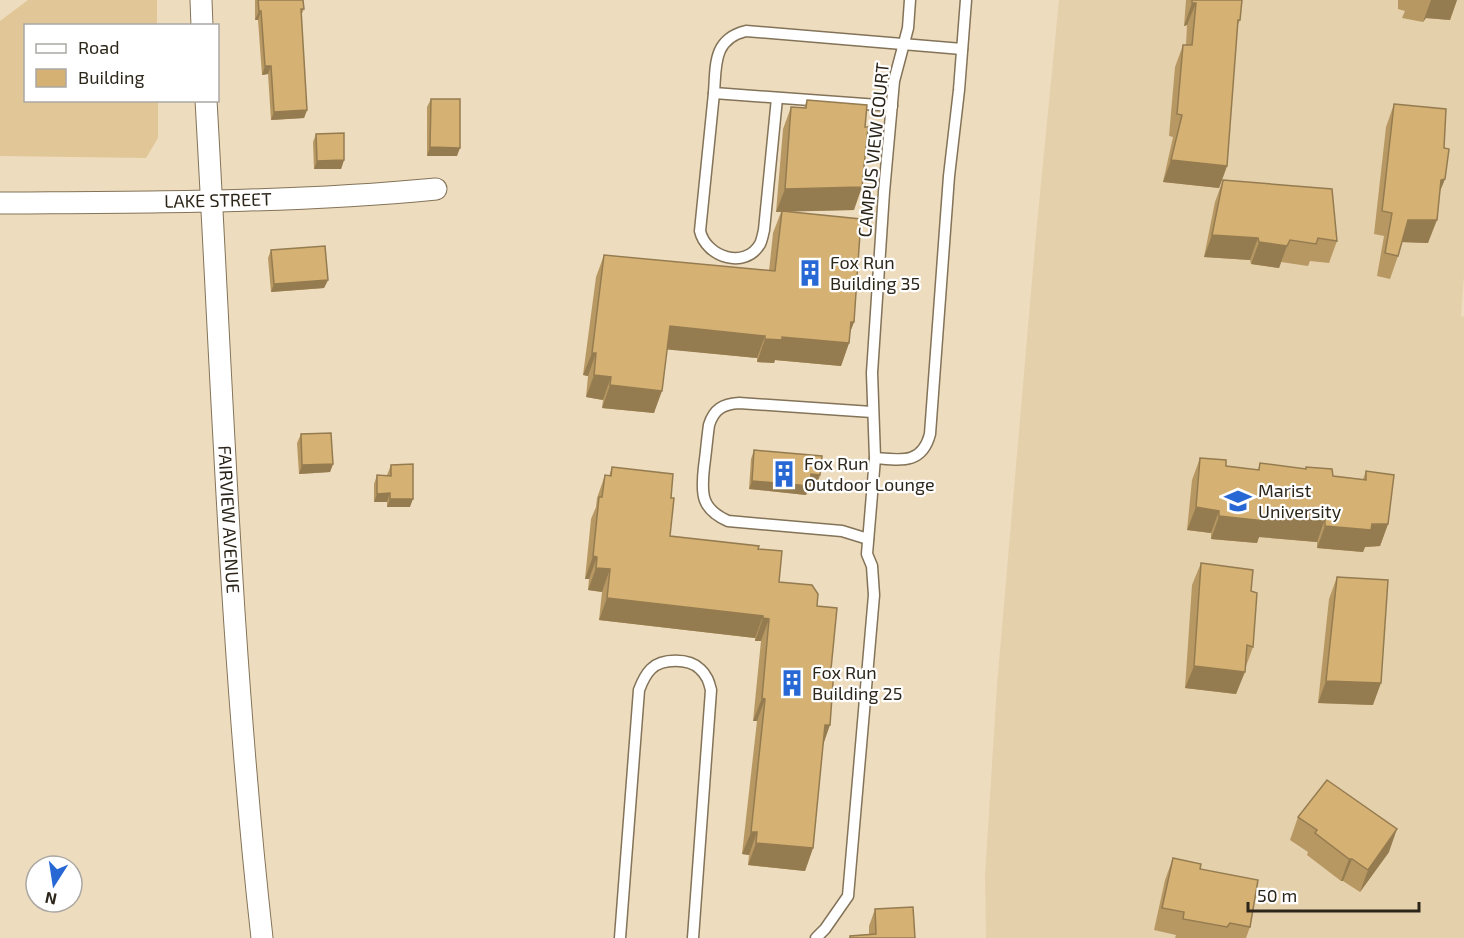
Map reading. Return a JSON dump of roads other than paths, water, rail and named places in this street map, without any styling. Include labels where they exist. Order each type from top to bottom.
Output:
[{"type":"street","points":[[201,0],[202,24]]},
{"type":"street","name":"FAIRVIEW AVENUE","points":[[206,102],[227,498],[262,938]]},
{"type":"street","name":"LAKE STREET","points":[[0,203],[212,202],[353,197],[436,189]]},
{"type":"lane","name":"CAMPUS VIEW COURT","points":[[816,938],[848,896],[874,595],[872,566],[867,554],[875,458],[872,373],[884,192],[894,81],[908,28],[910,0]]},
{"type":"lane","points":[[875,458],[903,460],[914,458],[922,451],[930,434],[949,176],[966,0]]},
{"type":"lane","points":[[777,98],[761,243],[753,253],[742,258],[719,255],[703,241],[700,231],[719,50],[725,41],[734,34],[746,31],[962,49]]},
{"type":"lane","points":[[714,93],[892,106]]},
{"type":"lane","points":[[868,539],[842,531],[728,521],[718,517],[710,509],[703,498],[702,486],[709,425],[718,408],[739,403],[872,412]]},
{"type":"lane","points":[[620,938],[639,690],[643,678],[652,667],[668,661],[698,666],[708,678],[711,690],[693,938]]},
{"type":"place","name":"Fox Run Building 35","points":[[810,273]]},
{"type":"place","name":"Fox Run Outdoor Lounge","points":[[784,474]]},
{"type":"place","name":"Marist University","points":[[1238,501]]},
{"type":"place","name":"Fox Run Building 25","points":[[792,683]]}]
